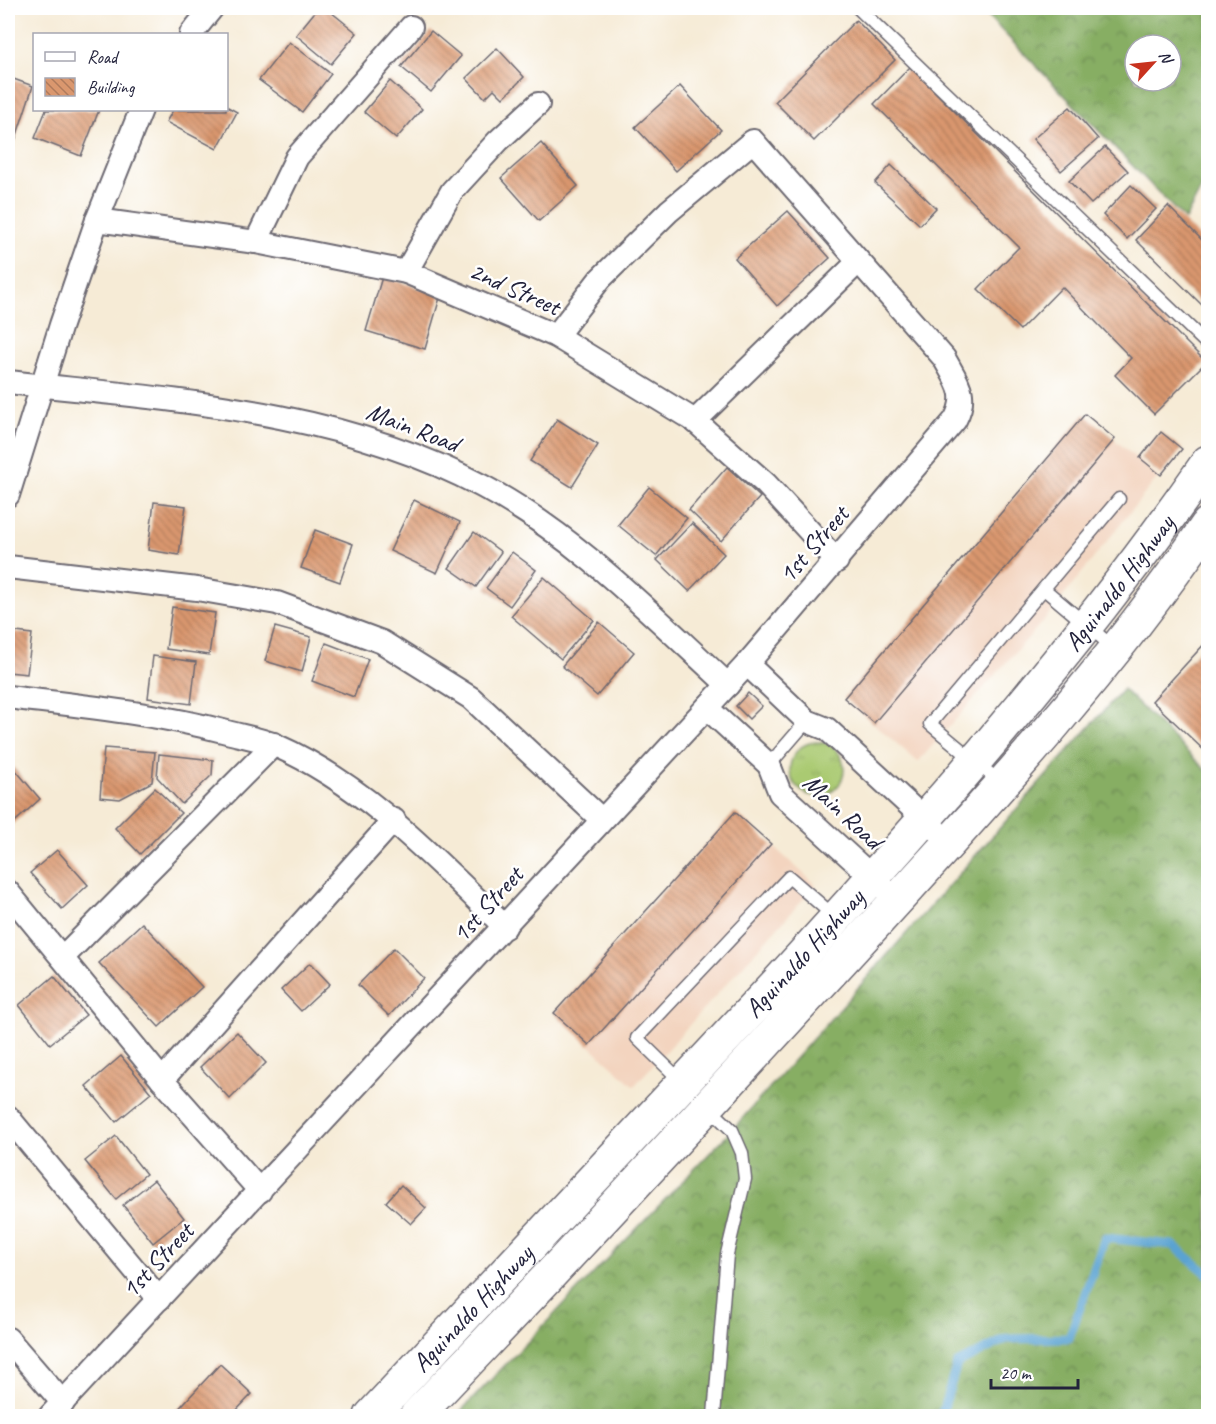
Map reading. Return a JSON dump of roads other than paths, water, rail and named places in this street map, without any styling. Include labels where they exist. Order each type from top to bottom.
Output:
[{"type":"main road","name":"Aguinaldo Highway","points":[[416,1416],[695,1095],[848,929],[873,877],[975,761],[1088,626],[1209,462]]},
{"type":"main road","name":"Aguinaldo Highway","points":[[848,929],[898,900],[950,842],[1089,682],[1209,524]]},
{"type":"main road","name":"Aguinaldo Highway","points":[[371,1416],[695,1095]]},
{"type":"street","points":[[192,33],[212,8]]},
{"type":"street","points":[[256,242],[297,157],[411,27]]},
{"type":"street","points":[[406,272],[452,192],[498,141],[538,104]]},
{"type":"street","points":[[8,495],[97,220],[141,111]]},
{"type":"street","points":[[556,336],[600,279],[669,212],[753,141],[857,263],[694,421]]},
{"type":"street","name":"2nd Street","points":[[97,220],[256,242],[406,272],[556,336],[694,421],[766,484],[837,561]]},
{"type":"street","name":"1st Street","points":[[56,1410],[505,927],[601,819],[728,685],[956,420],[963,405],[960,387],[944,358],[857,263]]},
{"type":"street","name":"Main Road","points":[[8,382],[286,416],[329,427],[411,454],[482,486],[539,522],[593,563],[728,685]]},
{"type":"street","points":[[8,567],[197,589],[277,603],[382,642],[471,699],[601,819]]},
{"type":"street","name":"Main Road","points":[[747,664],[807,721],[827,729],[950,842]]},
{"type":"street","points":[[8,697],[124,711],[207,727],[273,744],[330,775],[394,820],[505,927]]},
{"type":"street","name":"Main Road","points":[[707,708],[769,765],[780,793],[898,900]]},
{"type":"street","points":[[63,957],[273,744]]},
{"type":"street","points":[[162,1080],[394,820]]},
{"type":"street","points":[[8,891],[162,1080],[260,1191]]},
{"type":"street","points":[[8,1117],[159,1299]]},
{"type":"street","points":[[8,1339],[56,1410]]},
{"type":"lane","points":[[858,8],[1209,345]]},
{"type":"lane","points":[[1001,783],[930,724],[1119,499]]},
{"type":"lane","points":[[1044,588],[1115,649]]},
{"type":"lane","points":[[769,765],[807,721]]},
{"type":"lane","points":[[714,1416],[727,1254],[745,1179],[742,1153],[732,1130],[637,1038],[789,877],[848,929]]},
{"type":"waterway","points":[[941,1416],[957,1364],[1006,1339],[1069,1338],[1105,1238],[1173,1245],[1208,1274]]}]
